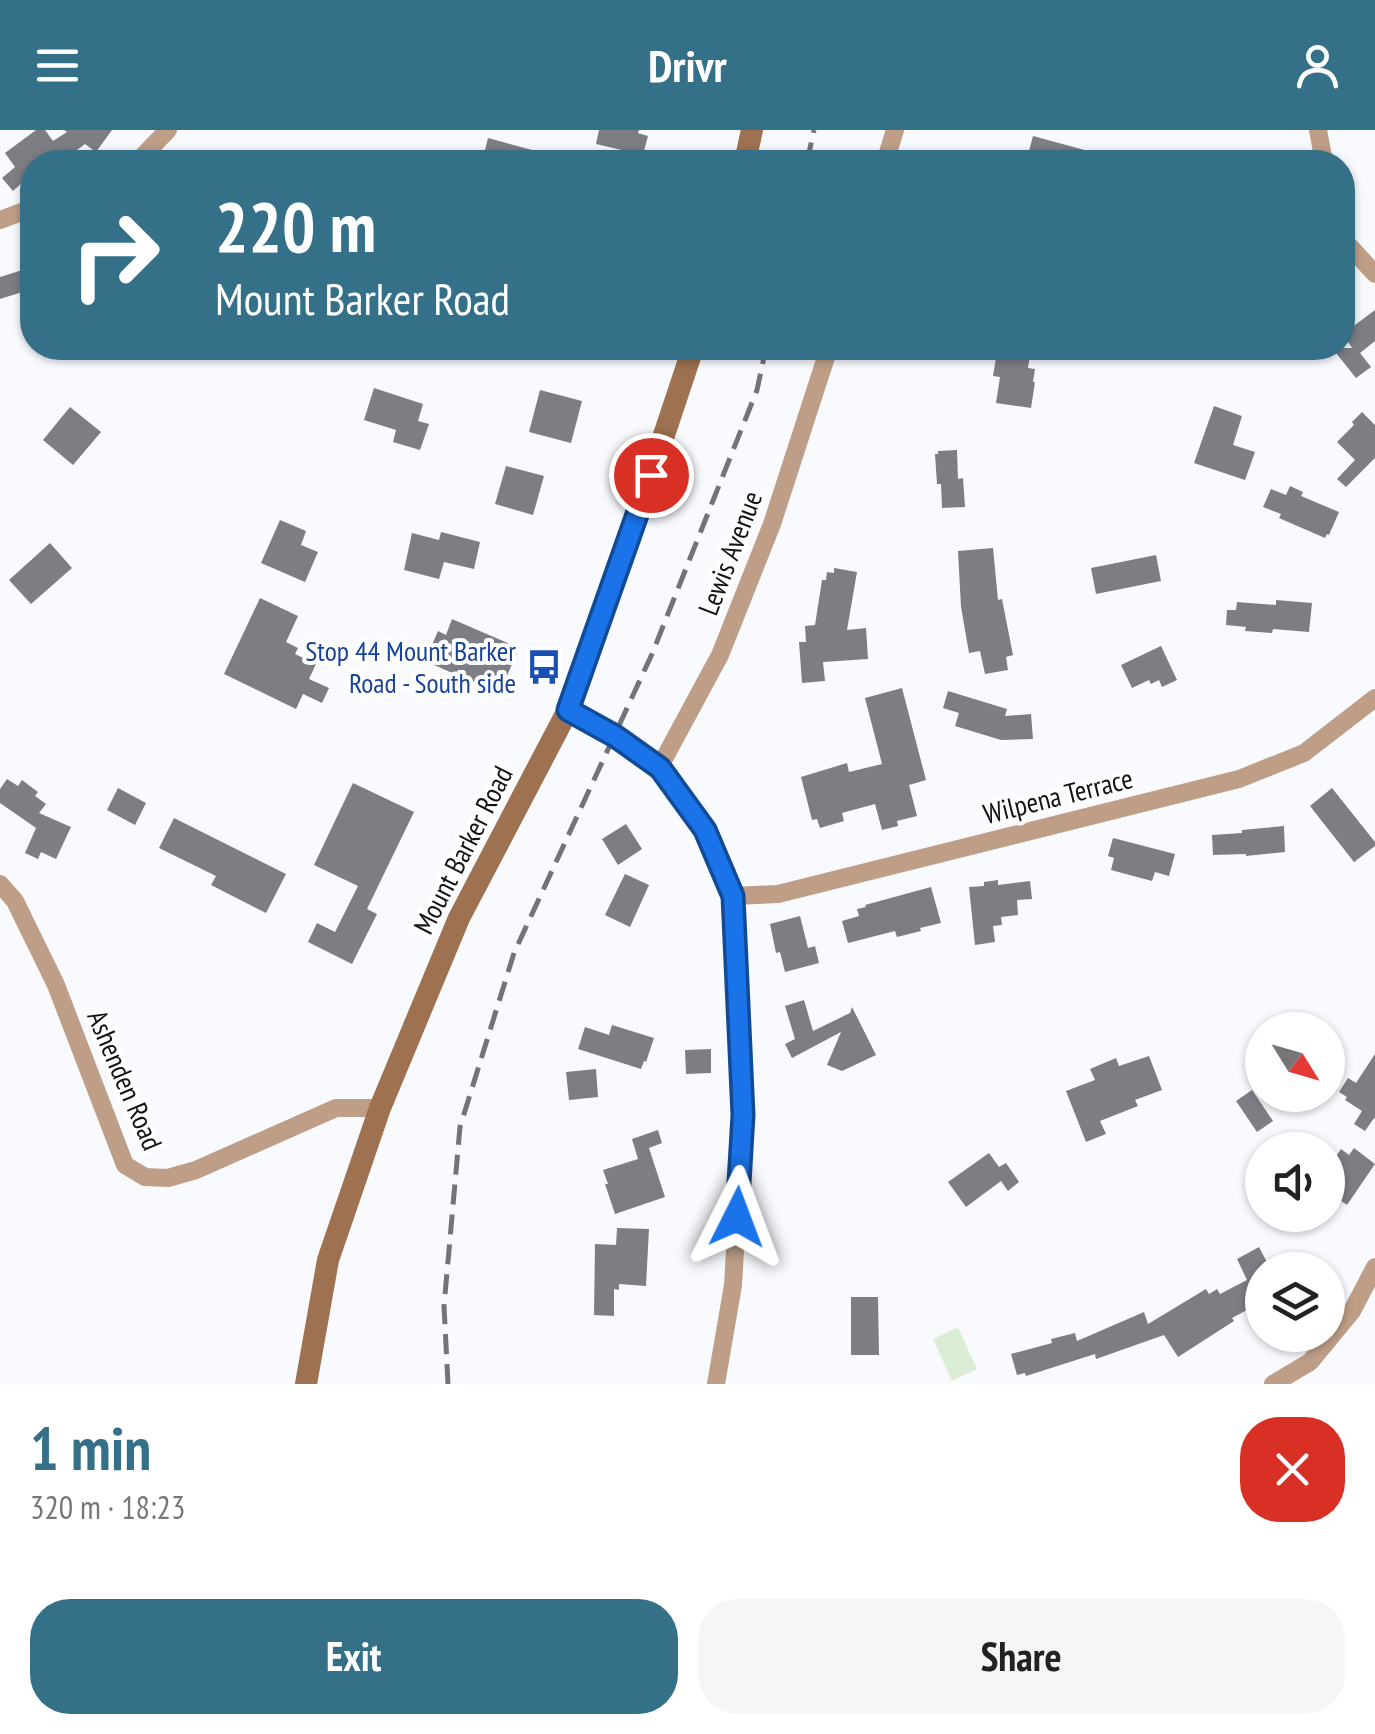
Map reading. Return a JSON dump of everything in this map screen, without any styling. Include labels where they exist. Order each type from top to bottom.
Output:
[{"type":"main road","name":"Mount Barker Road","points":[[306,1384],[328,1260],[380,1108],[459,918],[568,710],[689,360]]},
{"type":"street","points":[[149,150],[168,130]]},
{"type":"street","points":[[1355,252],[1375,274]]},
{"type":"street","name":"Lewis Avenue","points":[[660,768],[720,655],[772,524],[825,360]]},
{"type":"street","name":"Wilpena Terrace","points":[[733,896],[798,890],[1239,779],[1304,754],[1375,698]]},
{"type":"street","points":[[568,710],[615,736],[660,768],[705,830],[733,896],[743,1115],[733,1284],[716,1384]]},
{"type":"street","name":"Ashenden Road","points":[[0,884],[14,901],[56,985],[125,1165],[145,1177],[168,1178],[196,1170],[336,1108],[380,1108]]},
{"type":"street","points":[[1273,1384],[1310,1362],[1352,1311],[1375,1268]]},
{"type":"green space","points":[[958,1327],[977,1369],[952,1381],[933,1339]]},
{"type":"building","points":[[36,130],[45,130],[53,141],[67,132],[64,130],[112,130],[97,150],[85,144],[77,150],[20,150],[20,185],[13,191],[2,178],[15,167],[5,153]]},
{"type":"building","points":[[599,130],[639,130],[638,133],[648,136],[644,150],[596,144]]},
{"type":"building","points":[[1033,136],[1085,150],[1029,150]]},
{"type":"building","points":[[488,138],[532,150],[485,150]]},
{"type":"building","points":[[20,271],[20,293],[0,299],[0,277]]},
{"type":"building","points":[[1375,310],[1375,341],[1360,353],[1371,367],[1356,378],[1342,360],[1355,360],[1355,325]]},
{"type":"building","points":[[996,360],[1029,360],[1028,368],[1035,369],[1031,408],[996,403],[1000,377],[993,376]]},
{"type":"building","points":[[374,388],[423,404],[418,421],[429,424],[420,450],[393,442],[396,430],[364,420]]},
{"type":"building","points":[[540,390],[582,401],[571,443],[529,432]]},
{"type":"building","points":[[1214,406],[1242,416],[1233,445],[1255,452],[1245,480],[1194,463]]},
{"type":"building","points":[[70,407],[101,432],[73,465],[43,440]]},
{"type":"building","points":[[1362,412],[1375,425],[1375,458],[1346,487],[1337,479],[1355,460],[1337,442]]},
{"type":"building","points":[[957,450],[958,479],[963,478],[965,507],[942,508],[935,454]]},
{"type":"building","points":[[506,466],[544,476],[533,515],[495,504]]},
{"type":"building","points":[[1290,486],[1303,492],[1301,496],[1339,512],[1325,538],[1263,507],[1271,489],[1286,495]]},
{"type":"building","points":[[280,520],[306,531],[301,545],[318,552],[305,582],[261,563]]},
{"type":"building","points":[[441,532],[480,542],[474,569],[444,562],[439,579],[404,570],[412,533],[439,540]]},
{"type":"building","points":[[50,543],[72,568],[31,604],[9,580]]},
{"type":"building","points":[[993,548],[998,600],[1002,599],[1013,655],[1006,657],[1008,670],[985,674],[980,651],[969,653],[961,607],[958,551]]},
{"type":"building","points":[[1156,555],[1161,581],[1096,594],[1091,568]]},
{"type":"building","points":[[834,568],[857,572],[847,630],[866,628],[868,659],[823,662],[825,681],[802,683],[799,642],[806,642],[805,626],[815,625],[822,580],[826,580],[827,572],[834,573]]},
{"type":"building","points":[[260,598],[298,616],[286,642],[298,648],[295,654],[316,664],[309,679],[329,688],[322,703],[303,694],[296,709],[224,674]]},
{"type":"building","points":[[1276,600],[1312,603],[1309,632],[1245,631],[1246,627],[1226,625],[1227,610],[1236,610],[1237,602],[1276,605]]},
{"type":"building","points":[[452,619],[519,648],[503,685],[487,679],[484,687],[425,661],[438,631],[446,635]]},
{"type":"building","points":[[1161,646],[1177,680],[1162,687],[1159,680],[1151,684],[1149,680],[1132,688],[1121,665]]},
{"type":"building","points":[[902,688],[926,780],[909,785],[917,816],[882,830],[875,804],[842,813],[844,821],[820,828],[817,819],[812,820],[801,777],[847,763],[849,772],[882,764],[865,698]]},
{"type":"building","points":[[948,691],[1007,709],[1005,716],[1031,714],[1033,739],[1001,740],[955,726],[959,713],[943,708]]},
{"type":"building","points":[[7,779],[18,786],[22,780],[38,792],[35,796],[46,804],[39,813],[71,827],[56,859],[41,852],[38,859],[25,853],[36,828],[0,803],[0,789]]},
{"type":"building","points":[[353,783],[414,812],[367,909],[377,914],[352,964],[308,942],[317,923],[335,932],[358,886],[314,865]]},
{"type":"building","points":[[118,788],[146,803],[135,825],[107,810]]},
{"type":"building","points":[[1332,788],[1375,842],[1354,862],[1310,806]]},
{"type":"building","points":[[174,818],[286,874],[266,913],[211,885],[216,876],[159,848]]},
{"type":"building","points":[[626,824],[642,849],[618,865],[602,839]]},
{"type":"building","points":[[1284,826],[1285,852],[1213,855],[1212,835]]},
{"type":"building","points":[[1113,838],[1175,854],[1169,876],[1155,872],[1152,881],[1111,870],[1114,858],[1108,856]]},
{"type":"building","points":[[625,874],[649,885],[630,927],[605,915]]},
{"type":"building","points":[[998,880],[998,885],[1030,881],[1032,899],[1017,900],[1018,915],[1001,917],[1002,925],[993,926],[995,942],[975,945],[969,887]]},
{"type":"building","points":[[931,887],[941,923],[897,937],[895,931],[848,943],[842,921],[859,916],[857,909]]},
{"type":"building","points":[[800,916],[808,948],[815,946],[819,963],[785,972],[770,924]]},
{"type":"building","points":[[804,1000],[813,1031],[850,1013],[852,1007],[876,1055],[842,1071],[827,1065],[841,1032],[792,1058],[785,1044],[795,1039],[785,1006]]},
{"type":"building","points":[[612,1025],[654,1038],[641,1069],[578,1049],[585,1027],[609,1035]]},
{"type":"building","points":[[711,1049],[711,1073],[686,1074],[685,1050]]},
{"type":"building","points":[[1375,1054],[1375,1119],[1365,1131],[1354,1124],[1362,1111],[1345,1100],[1348,1078],[1356,1083]]},
{"type":"building","points":[[1149,1056],[1162,1090],[1135,1100],[1138,1106],[1100,1121],[1106,1134],[1086,1142],[1066,1091],[1095,1080],[1090,1069],[1116,1058],[1119,1066]]},
{"type":"building","points":[[596,1069],[598,1097],[569,1100],[566,1072]]},
{"type":"building","points":[[1245,1095],[1245,1112],[1267,1112],[1273,1121],[1257,1132],[1236,1101]]},
{"type":"building","points":[[658,1130],[662,1143],[649,1148],[665,1197],[615,1214],[603,1170],[638,1159],[632,1139]]},
{"type":"building","points":[[1354,1148],[1375,1164],[1347,1205],[1345,1152],[1349,1155]]},
{"type":"building","points":[[989,1153],[999,1167],[1006,1163],[1019,1182],[1008,1191],[1001,1181],[966,1207],[948,1182]]},
{"type":"building","points":[[617,1228],[649,1229],[646,1286],[619,1284],[619,1290],[614,1289],[614,1316],[594,1315],[595,1244],[616,1245]]},
{"type":"building","points":[[1245,1255],[1245,1276],[1237,1259]]},
{"type":"building","points":[[1245,1281],[1245,1311],[1178,1357],[1164,1335],[1096,1359],[1095,1354],[1026,1376],[1017,1375],[1011,1354],[1075,1333],[1077,1341],[1144,1312],[1148,1324],[1206,1289],[1209,1294],[1217,1289],[1220,1294]]},
{"type":"building","points":[[851,1297],[878,1297],[879,1355],[851,1355]]},
{"type":"railway","points":[[810,150],[814,130]]},
{"type":"railway","points":[[448,1384],[444,1306],[460,1127],[514,953],[652,654],[757,390],[763,360]]},
{"type":"place","name":"Stop 44 Mount Barker Road - South side","points":[[544,667]]},
{"type":"route","points":[[651,475],[568,710],[615,736],[660,768],[705,830],[733,896],[743,1115],[737,1217]]}]
